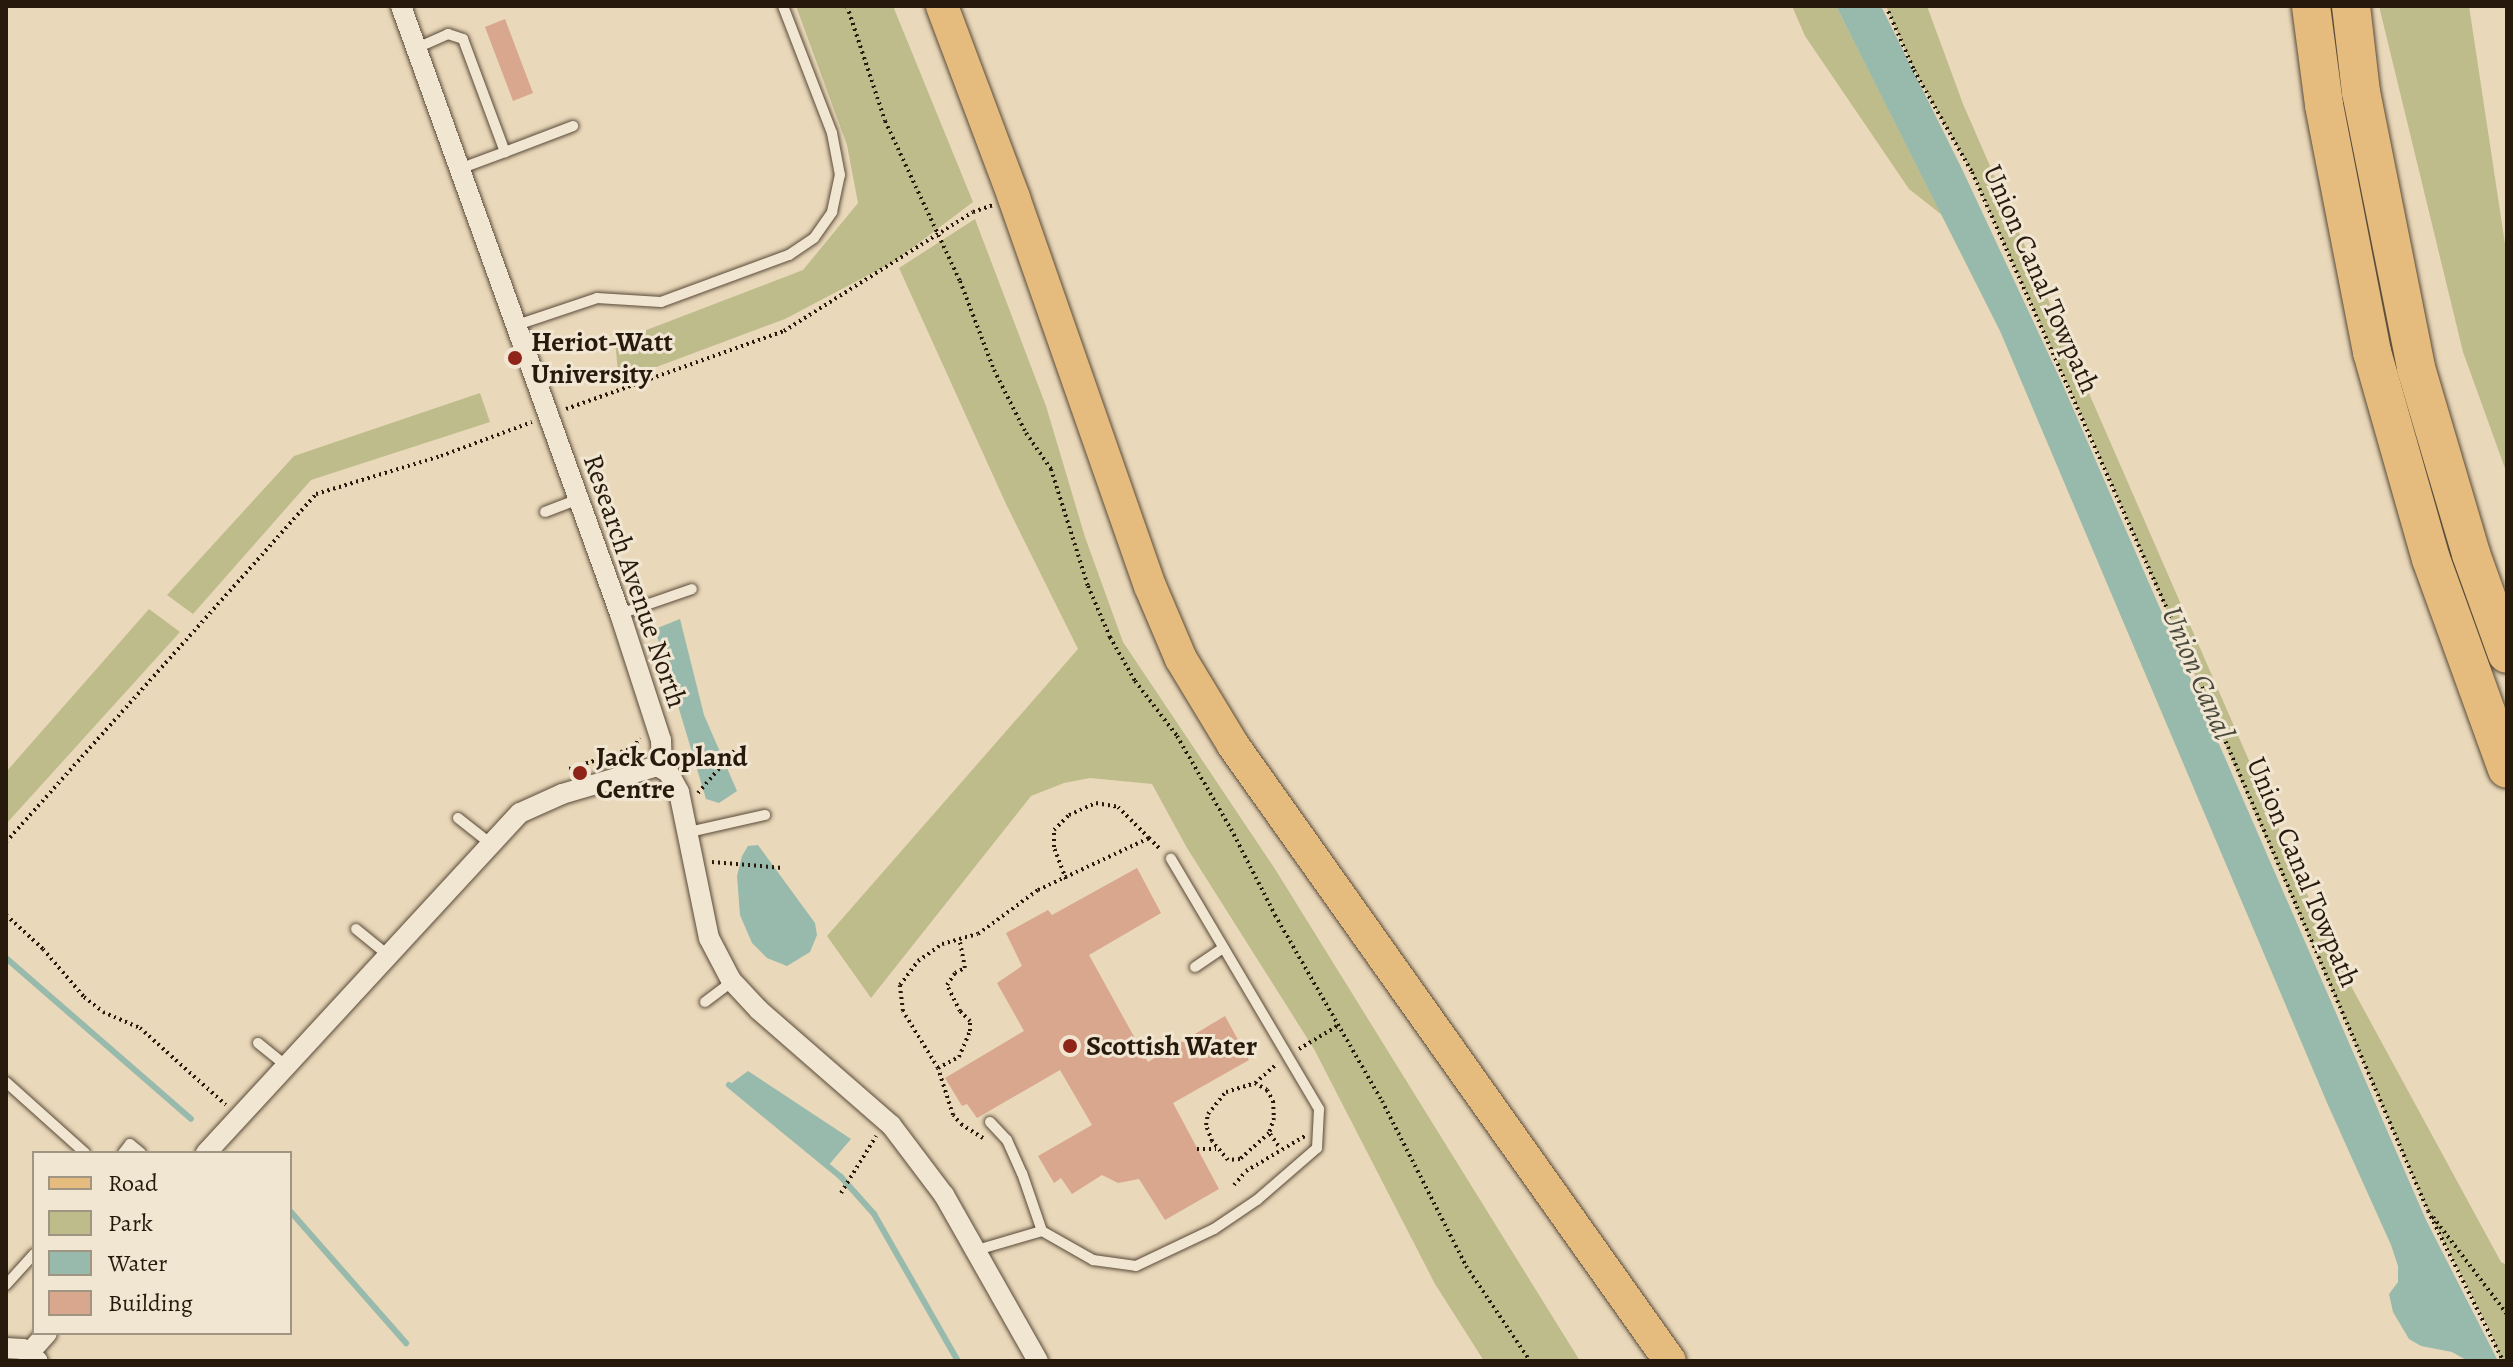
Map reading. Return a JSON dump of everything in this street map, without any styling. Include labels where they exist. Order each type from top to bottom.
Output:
[{"type":"highway","points":[[2311,6],[2324,105],[2372,352],[2431,559],[2507,769]]},
{"type":"highway","points":[[2351,6],[2361,92],[2416,368],[2471,554],[2507,654]]},
{"type":"main road","points":[[942,6],[1014,198],[1150,586],[1181,659],[1204,702],[1670,1361]]},
{"type":"street","name":"Research Avenue North","points":[[401,6],[419,47],[547,416],[620,614],[661,740],[662,768],[674,779],[689,832],[709,938],[732,982],[891,1125],[944,1195],[1038,1361]]},
{"type":"street","points":[[208,1151],[520,813],[562,794],[649,766],[662,768]]},
{"type":"street","points":[[6,1348],[34,1357],[46,1335]]},
{"type":"lane","points":[[517,325],[597,298],[661,302],[789,255],[814,238],[832,212],[840,175],[832,133],[783,6]]},
{"type":"lane","points":[[419,47],[448,34],[463,39],[505,152]]},
{"type":"lane","points":[[462,168],[573,126]]},
{"type":"lane","points":[[545,512],[577,500]]},
{"type":"lane","points":[[620,614],[692,589]]},
{"type":"lane","points":[[689,832],[765,815]]},
{"type":"lane","points":[[458,818],[491,844]]},
{"type":"lane","points":[[990,1122],[1007,1140],[1042,1231],[1093,1260],[1136,1266],[1176,1250],[1257,1200],[1317,1148],[1319,1109],[1171,859]]},
{"type":"lane","points":[[356,929],[388,955]]},
{"type":"lane","points":[[1195,967],[1223,948]]},
{"type":"lane","points":[[705,1002],[732,982]]},
{"type":"lane","points":[[258,1043],[286,1066]]},
{"type":"lane","points":[[6,1082],[83,1151]]},
{"type":"lane","points":[[977,1250],[1042,1231]]},
{"type":"lane","points":[[6,1285],[32,1256]]},
{"type":"path","points":[[847,6],[885,121],[939,236],[994,370],[1026,433],[1051,469],[1088,586],[1110,637],[1135,681],[1177,736],[1231,829],[1382,1101],[1466,1266],[1530,1361]]},
{"type":"path","name":"Union Canal Towpath","points":[[1886,6],[1914,70],[1972,172],[2077,405],[2428,1211],[2503,1361]]},
{"type":"path","points":[[6,842],[316,494],[350,481],[441,456],[784,331],[973,212],[1014,198]]},
{"type":"path","points":[[700,791],[736,749]]},
{"type":"path","points":[[1066,879],[1054,847],[1054,830],[1069,815],[1096,803],[1118,807],[1171,859]]},
{"type":"path","points":[[1007,1140],[1001,1145],[962,1125],[953,1115],[938,1068],[903,1011],[900,985],[942,944],[960,941],[987,929],[1000,915],[1038,890],[1149,838]]},
{"type":"path","points":[[729,863],[783,868]]},
{"type":"path","points":[[6,915],[43,949],[84,997],[103,1012],[140,1028],[231,1108],[235,1120]]},
{"type":"path","points":[[938,1068],[959,1057],[970,1031],[970,1021],[960,1011],[947,985],[955,973],[965,968],[960,941]]},
{"type":"path","points":[[1255,1083],[1267,1090],[1273,1101],[1274,1118],[1269,1133],[1259,1146],[1237,1159],[1228,1160],[1216,1149],[1206,1125],[1208,1114],[1226,1092],[1255,1083]]},
{"type":"path","points":[[1234,1185],[1246,1171],[1280,1148],[1318,1130]]},
{"type":"path","points":[[1269,1133],[1280,1148]]},
{"type":"path","points":[[841,1193],[876,1136]]},
{"type":"path","points":[[1197,1149],[1216,1149]]},
{"type":"path","points":[[1237,1159],[1246,1171]]},
{"type":"path","points":[[2428,1211],[2507,1314]]},
{"type":"green space","points":[[796,6],[893,6],[973,202],[895,261],[785,319],[619,381],[615,342],[803,270],[858,203],[847,145]]},
{"type":"green space","points":[[1792,6],[1836,6],[1942,215],[1909,189],[1805,36]]},
{"type":"green space","points":[[1886,6],[1927,6],[1963,104],[2332,951],[2501,1262],[2507,1265],[2507,1361],[2500,1358],[2491,1333],[2428,1211],[2090,434],[1972,172],[1914,70]]},
{"type":"green space","points":[[2379,6],[2469,6],[2507,257],[2507,474],[2463,352]]},
{"type":"green space","points":[[975,219],[1046,406],[1085,537],[1123,642],[1275,869],[1580,1361],[1484,1361],[1435,1284],[1314,1049],[1187,848],[1152,784],[1090,778],[1064,783],[1031,796],[871,998],[827,936],[1078,649],[1006,504],[899,268]]},
{"type":"green space","points":[[480,393],[490,422],[311,480],[193,614],[167,595],[294,456]]},
{"type":"green space","points":[[149,609],[180,632],[6,824],[6,772]]},
{"type":"water","points":[[1836,6],[1881,6],[1962,169],[2062,383],[2426,1220],[2498,1361],[2468,1361],[2452,1352],[2421,1346],[2409,1339],[2393,1312],[2389,1294],[2398,1282],[2398,1266],[2391,1245],[2328,1105],[2000,331]]},
{"type":"water","points":[[680,619],[704,715],[737,791],[719,803],[706,799],[655,629]]},
{"type":"water","points":[[758,845],[815,923],[817,935],[810,952],[787,966],[767,958],[752,943],[740,915],[737,876],[742,856],[748,846]]},
{"type":"water","points":[[748,1071],[851,1139],[827,1167],[729,1085]]},
{"type":"building","points":[[505,19],[533,93],[513,101],[485,27]]},
{"type":"building","name":"Scottish Water","points":[[1137,868],[1161,913],[1089,955],[1148,1062],[1225,1016],[1249,1060],[1173,1103],[1219,1189],[1165,1220],[1139,1179],[1118,1183],[1102,1175],[1072,1194],[1061,1178],[1054,1183],[1038,1156],[1092,1125],[1060,1070],[977,1118],[967,1104],[962,1106],[945,1078],[1024,1031],[997,983],[1022,966],[1006,933],[1048,910],[1052,915]]},
{"type":"waterway","points":[[6,958],[191,1119]]},
{"type":"waterway","points":[[729,1085],[841,1177],[874,1214],[958,1361]]},
{"type":"waterway","points":[[292,1213],[406,1343]]},
{"type":"place","name":"Heriot-Watt University","points":[[515,358]]},
{"type":"place","name":"Jack Copland Centre","points":[[580,773]]},
{"type":"place","name":"Scottish Water","points":[[1070,1046]]},
{"type":"water label","name":"Union Canal","points":[[2198,673]]}]
